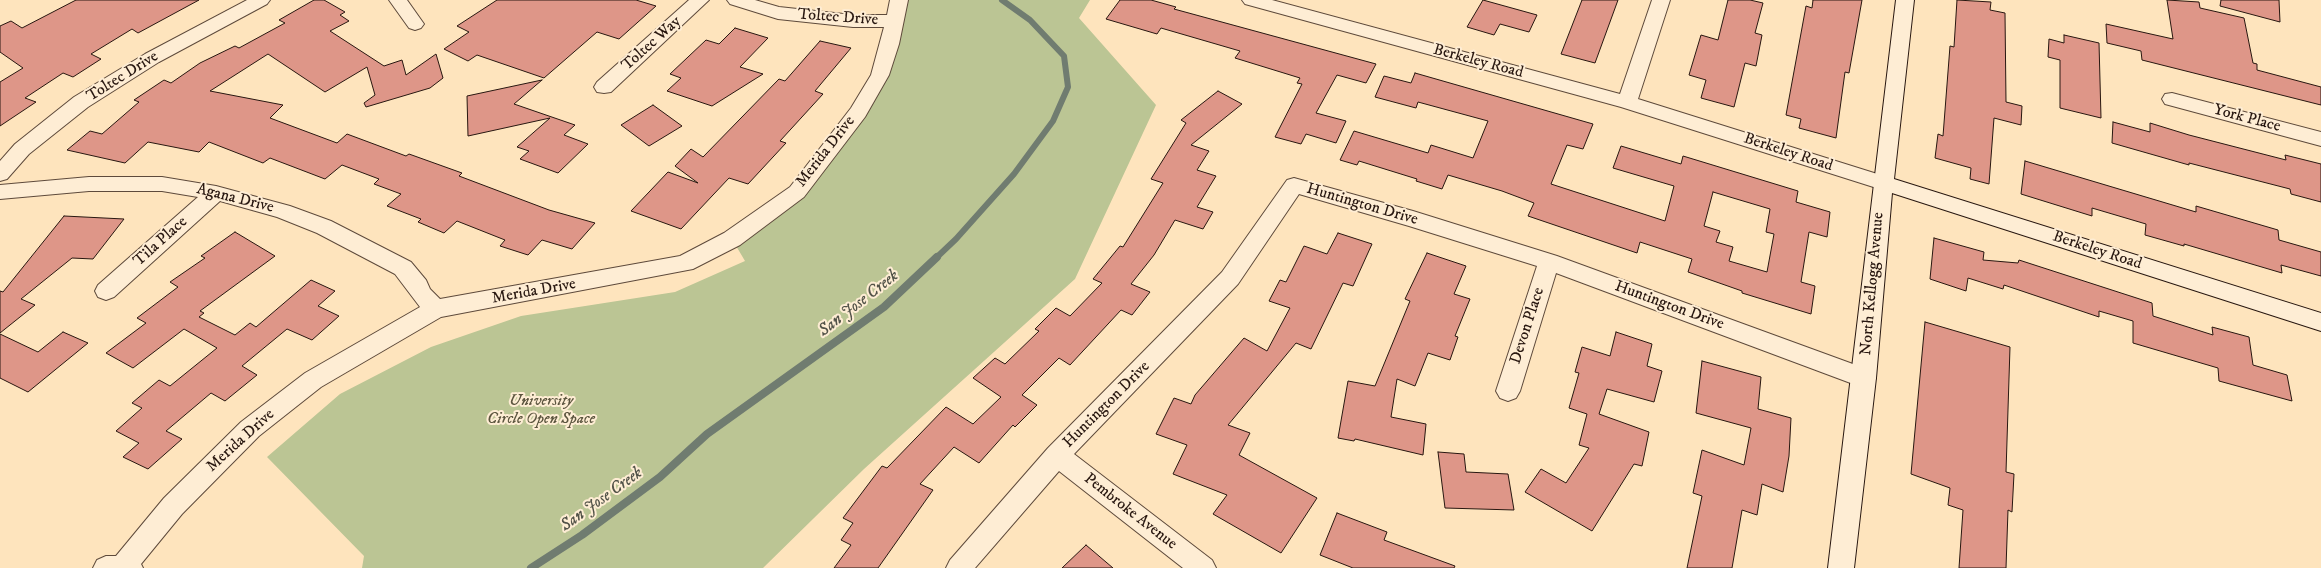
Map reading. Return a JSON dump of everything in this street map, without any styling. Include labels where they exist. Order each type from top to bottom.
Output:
[{"type":"street","name":"Toltec Drive","points":[[0,174],[22,149],[82,102],[152,58],[261,0]]},
{"type":"street","points":[[398,0],[415,24]]},
{"type":"street","name":"Toltec Way","points":[[604,87],[700,0]]},
{"type":"street","name":"Toltec Drive","points":[[736,0],[778,13],[853,21],[893,21]]},
{"type":"street","name":"Merida Drive","points":[[120,568],[172,506],[250,429],[314,380],[436,309],[685,263],[732,239],[761,220],[797,192],[858,112],[880,75],[890,44],[893,21],[899,0]]},
{"type":"street","name":"Berkeley Road","points":[[1251,0],[1626,102],[2321,322]]},
{"type":"street","points":[[1626,102],[1661,0]]},
{"type":"street","name":"North Kellogg Avenue","points":[[1841,568],[1864,378],[1883,183],[1905,0]]},
{"type":"street","name":"York Place","points":[[2172,99],[2321,139]]},
{"type":"street","name":"Agana Drive","points":[[0,192],[89,184],[162,184],[216,193],[283,211],[324,227],[403,268],[418,286],[421,294],[436,309]]},
{"type":"street","name":"Huntington Drive","points":[[959,568],[1057,455],[1230,278],[1294,186],[1413,219],[1549,262],[1864,378]]},
{"type":"street","name":"Tila Place","points":[[106,291],[216,193]]},
{"type":"street","name":"Devon Place","points":[[1508,390],[1549,262]]},
{"type":"street","name":"Pembroke Avenue","points":[[1057,455],[1203,568]]},
{"type":"green space","name":"University Circle Open Space","points":[[899,0],[1090,0],[1079,18],[1156,105],[1075,279],[864,469],[763,568],[362,568],[364,556],[267,457],[340,394],[431,347],[521,316],[675,292],[745,261],[732,239],[761,220],[858,112]]},
{"type":"building","points":[[76,0],[199,0],[138,33],[132,29],[91,54],[101,59],[73,77],[63,73],[25,98],[36,102],[0,126],[0,82],[23,68],[0,52],[0,26],[11,21],[22,28]]},
{"type":"building","points":[[314,0],[324,0],[345,12],[340,15],[349,21],[330,31],[384,66],[402,60],[406,75],[436,54],[443,78],[430,88],[366,107],[364,103],[375,95],[367,67],[325,92],[268,54],[210,91],[283,105],[270,118],[337,143],[347,134],[406,156],[409,154],[462,173],[459,176],[549,210],[595,223],[572,249],[542,240],[528,255],[500,246],[505,240],[457,221],[444,233],[418,222],[421,219],[387,206],[401,194],[374,184],[379,179],[342,165],[325,179],[270,158],[263,163],[209,142],[199,152],[148,142],[125,163],[67,150],[90,131],[102,134],[139,102],[134,100],[164,80],[171,83],[200,63],[235,46],[239,48],[285,23],[279,20]]},
{"type":"building","points":[[497,0],[636,0],[656,6],[619,39],[597,32],[544,78],[477,55],[468,61],[444,49],[469,32],[457,26]]},
{"type":"building","points":[[1120,0],[1151,0],[1176,7],[1174,9],[1376,64],[1366,83],[1337,75],[1316,113],[1346,121],[1336,143],[1306,134],[1301,144],[1275,137],[1302,84],[1297,83],[1300,78],[1235,58],[1240,51],[1161,28],[1157,34],[1106,19]]},
{"type":"building","points":[[1483,0],[1537,15],[1529,32],[1500,24],[1494,35],[1467,27]]},
{"type":"building","points":[[1582,0],[1618,0],[1595,63],[1561,54]]},
{"type":"building","points":[[1728,0],[1750,0],[1763,3],[1755,33],[1762,35],[1756,66],[1745,63],[1734,107],[1701,98],[1706,80],[1689,75],[1701,35],[1718,40]]},
{"type":"building","points":[[1813,0],[1862,0],[1849,73],[1845,72],[1836,138],[1799,128],[1801,119],[1786,115],[1806,6],[1812,8]]},
{"type":"building","points":[[1957,0],[1991,2],[1990,10],[2005,13],[2006,102],[2022,106],[2021,125],[1994,118],[1989,184],[1970,179],[1971,168],[1935,158],[1938,134],[1943,136],[1950,46],[1954,47]]},
{"type":"building","points":[[2167,0],[2199,2],[2200,8],[2244,18],[2253,63],[2257,64],[2257,70],[2321,87],[2321,105],[2142,60],[2141,51],[2107,43],[2106,24],[2173,39]]},
{"type":"building","points":[[2221,0],[2279,0],[2280,22],[2220,6]]},
{"type":"building","points":[[735,28],[768,38],[740,67],[763,74],[712,106],[667,91],[681,78],[670,74],[706,40],[719,44]]},
{"type":"building","points":[[2064,35],[2099,43],[2101,118],[2060,108],[2060,60],[2048,57],[2049,39],[2064,43]]},
{"type":"building","points":[[820,41],[851,48],[815,91],[823,94],[780,141],[786,143],[748,184],[729,178],[681,229],[631,211],[668,172],[698,183],[675,166],[691,149],[703,157],[779,79],[785,81]]},
{"type":"building","points":[[1415,73],[1593,124],[1583,149],[1567,145],[1551,184],[1665,221],[1674,186],[1613,168],[1621,146],[1681,164],[1683,156],[1798,191],[1796,202],[1830,212],[1827,237],[1809,232],[1801,282],[1815,286],[1811,314],[1742,293],[1742,291],[1688,272],[1692,259],[1640,242],[1637,253],[1528,216],[1534,203],[1502,191],[1448,175],[1442,189],[1416,181],[1417,179],[1359,161],[1357,165],[1340,160],[1354,131],[1428,153],[1431,145],[1473,158],[1488,121],[1418,102],[1416,108],[1375,97],[1384,76],[1411,83]],"holes":[[[1713,192],[1770,209],[1766,232],[1774,234],[1767,272],[1729,261],[1733,247],[1716,242],[1720,231],[1704,226]]]},
{"type":"building","points":[[542,80],[514,104],[575,125],[564,135],[588,144],[558,173],[520,159],[529,151],[517,147],[550,118],[468,136],[467,96]]},
{"type":"building","points":[[1218,91],[1242,104],[1191,145],[1209,151],[1197,170],[1216,176],[1197,207],[1213,212],[1203,229],[1175,220],[1154,255],[1131,284],[1150,292],[1132,315],[1121,310],[1070,365],[1059,358],[1022,395],[1037,405],[1015,427],[1013,425],[979,463],[954,447],[920,484],[933,490],[878,568],[834,568],[851,545],[841,540],[853,523],[843,518],[882,466],[887,468],[946,407],[973,424],[1001,397],[973,378],[995,358],[1005,364],[1039,331],[1035,329],[1056,308],[1070,316],[1102,283],[1093,279],[1120,246],[1123,247],[1163,183],[1151,179],[1186,123],[1181,120]]},
{"type":"building","points":[[653,105],[682,126],[649,146],[621,125]]},
{"type":"building","points":[[2113,122],[2150,132],[2150,123],[2189,135],[2286,160],[2285,155],[2321,164],[2321,202],[2291,194],[2290,189],[2189,163],[2189,165],[2112,143]]},
{"type":"building","points":[[2025,161],[2196,212],[2196,206],[2278,230],[2279,240],[2321,252],[2321,276],[2281,265],[2282,273],[2184,244],[2184,246],[2145,235],[2146,224],[2092,208],[2092,216],[2021,194]]},
{"type":"building","points":[[64,216],[124,219],[93,259],[72,258],[21,299],[35,305],[0,333],[0,291],[3,292]]},
{"type":"building","points":[[235,232],[275,256],[200,311],[204,313],[199,317],[235,335],[250,323],[256,327],[311,280],[335,291],[318,306],[339,316],[312,340],[287,329],[242,366],[257,375],[225,401],[211,393],[166,431],[182,439],[148,469],[123,457],[139,443],[116,431],[142,408],[132,403],[159,380],[170,386],[217,348],[184,329],[133,368],[106,353],[146,323],[137,318],[178,287],[170,282],[205,258],[201,256]]},
{"type":"building","points":[[1338,233],[1372,244],[1353,286],[1343,283],[1311,349],[1296,343],[1228,425],[1250,433],[1239,455],[1317,498],[1281,553],[1213,514],[1227,495],[1173,474],[1187,445],[1156,434],[1174,398],[1191,404],[1195,395],[1244,338],[1267,351],[1290,308],[1269,301],[1280,280],[1286,282],[1304,246],[1327,254]]},
{"type":"building","points":[[1934,238],[1984,252],[1983,260],[2018,263],[2019,260],[2152,303],[2153,316],[2213,335],[2212,327],[2249,337],[2253,365],[2287,375],[2292,401],[2219,381],[2218,368],[2133,343],[2133,321],[2099,311],[2099,317],[2004,285],[2003,289],[1968,278],[1966,291],[1930,279]]},
{"type":"building","points":[[1427,253],[1466,266],[1454,294],[1470,299],[1455,336],[1458,337],[1450,360],[1428,353],[1415,386],[1397,379],[1391,417],[1426,424],[1423,455],[1355,439],[1354,441],[1338,438],[1348,381],[1375,386],[1410,301],[1405,299]]},
{"type":"building","points":[[1925,322],[2010,347],[2006,472],[2014,474],[2012,512],[2008,510],[2006,568],[1959,568],[1963,510],[1948,505],[1950,488],[1911,474]]},
{"type":"building","points":[[63,332],[88,343],[28,392],[0,378],[0,334],[38,352]]},
{"type":"building","points":[[1616,332],[1652,344],[1647,366],[1662,371],[1654,402],[1607,389],[1599,414],[1649,432],[1642,466],[1634,464],[1592,531],[1525,492],[1541,469],[1566,483],[1589,448],[1579,445],[1587,414],[1569,408],[1579,373],[1575,372],[1582,347],[1610,356]]},
{"type":"building","points":[[1702,361],[1761,377],[1758,409],[1791,418],[1789,456],[1783,492],[1762,484],[1757,515],[1742,510],[1732,568],[1687,568],[1702,496],[1693,493],[1702,450],[1744,465],[1751,428],[1696,413]]},
{"type":"building","points":[[1438,452],[1464,454],[1466,472],[1508,474],[1514,510],[1445,508]]},
{"type":"building","points":[[1337,513],[1387,532],[1384,540],[1455,566],[1454,568],[1353,568],[1320,555]]},
{"type":"building","points":[[1086,545],[1113,568],[1062,568]]},
{"type":"waterway","name":"San Jose Creek","points":[[936,258],[956,239],[1014,174],[1053,121],[1068,87],[1064,56],[1030,20],[1002,0]]},
{"type":"waterway","name":"San Jose Creek","points":[[531,568],[582,535],[660,477],[707,434],[884,307],[937,257]]}]
